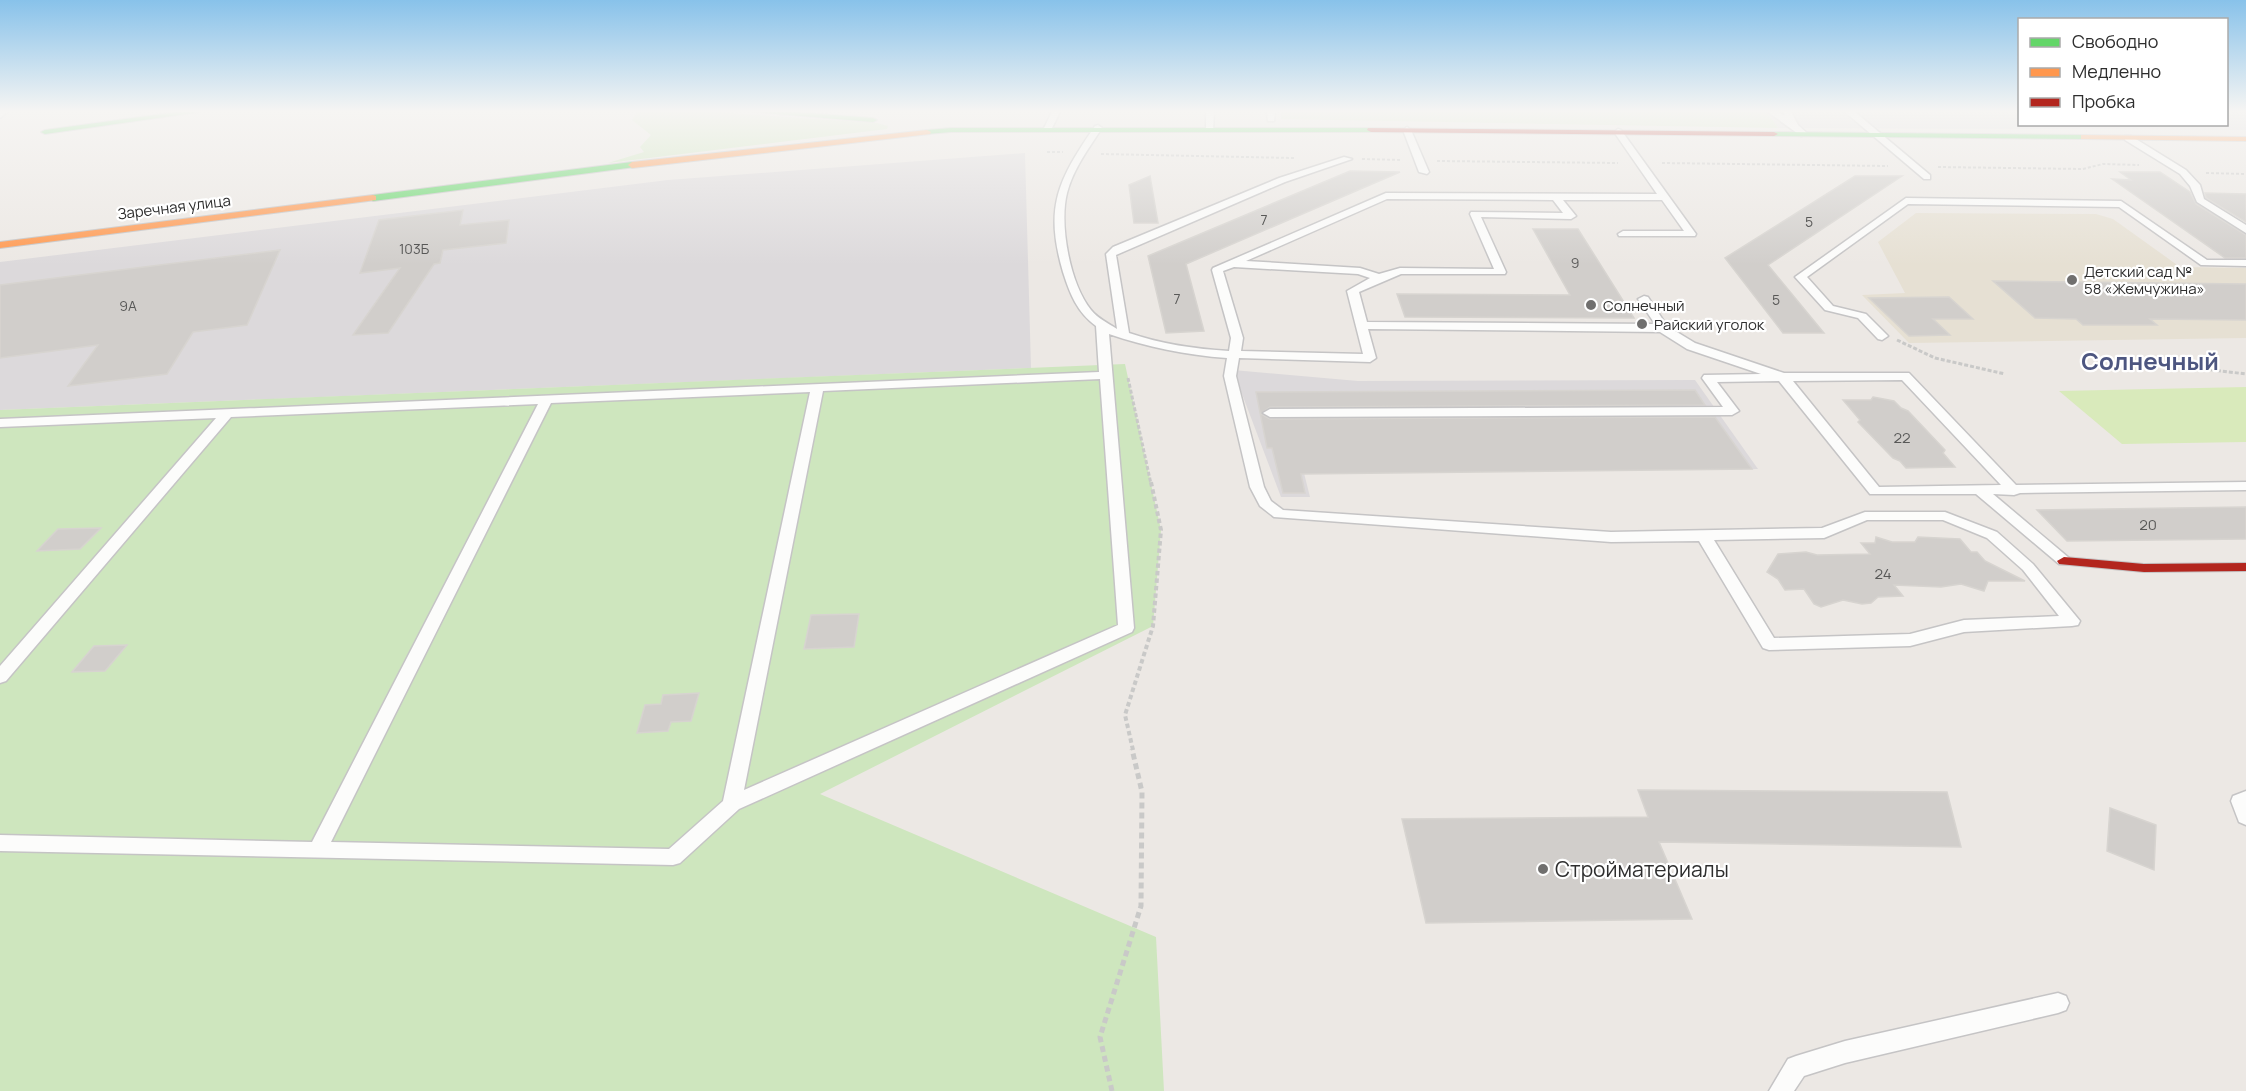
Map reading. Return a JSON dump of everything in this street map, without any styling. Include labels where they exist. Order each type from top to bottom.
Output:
[{"type":"street","name":"Заречная улица","points":[[0,245],[650,163]]},
{"type":"street","points":[[2064,561],[2144,568],[2246,567]]},
{"type":"lane","points":[[1076,163],[1062,188],[1057,221],[1061,245],[1080,305],[1102,326],[1124,336],[1169,348],[1235,354],[1370,358],[1353,291],[1400,271],[1501,272],[1475,214],[1571,216],[1556,196]]},
{"type":"lane","points":[[1124,336],[1111,254],[1118,249],[1282,180],[1335,163]]},
{"type":"lane","points":[[1420,163],[1424,172]]},
{"type":"lane","points":[[1623,234],[1691,234],[1641,163]]},
{"type":"lane","points":[[1910,163],[1927,177]]},
{"type":"lane","points":[[2168,163],[2183,172],[2195,185],[2200,200],[2246,230]]},
{"type":"lane","points":[[1944,190],[1958,202]]},
{"type":"lane","points":[[1666,197],[1556,196],[1431,191],[1386,196],[1217,270],[1237,338],[1230,376],[1257,487],[1265,503],[1280,514],[1611,537],[1824,533],[1865,516],[1945,516],[1992,534],[2028,567],[2072,621],[1964,626],[1910,640],[1769,644],[1704,536]]},
{"type":"lane","points":[[1882,336],[1862,315],[1829,308],[1801,277],[1906,201],[2121,204],[2205,263],[2246,263]]},
{"type":"lane","points":[[1232,264],[1360,271],[1379,278]]},
{"type":"lane","points":[[1644,299],[1663,328],[1691,346],[1783,377],[1875,491],[2246,486]]},
{"type":"lane","points":[[1363,325],[1663,328]]},
{"type":"lane","points":[[0,843],[673,857],[732,804],[1126,628],[1102,326]]},
{"type":"lane","points":[[0,423],[1106,375]]},
{"type":"lane","points":[[1270,413],[1732,411],[1708,378],[1905,376],[2014,490]]},
{"type":"lane","points":[[732,804],[817,388]]},
{"type":"lane","points":[[318,849],[546,400]]},
{"type":"lane","points":[[0,676],[227,413]]},
{"type":"lane","points":[[1981,491],[2064,561]]},
{"type":"lane","points":[[2246,798],[2240,801],[2246,817]]},
{"type":"lane","points":[[1781,1091],[1796,1067],[1845,1052],[2058,1003]]},
{"type":"path","points":[[1641,163],[2083,169],[2103,164],[2147,165],[2183,172],[2246,174]]},
{"type":"path","points":[[1882,336],[1897,339],[1907,347],[1940,359],[2005,374]]},
{"type":"path","points":[[2205,369],[2246,374]]},
{"type":"path","points":[[1112,1091],[1100,1036],[1142,906],[1142,792],[1125,715],[1153,626],[1161,530],[1128,375]]},
{"type":"shaded area","points":[[894,163],[1025,163],[1031,368],[0,410],[0,262],[668,180]]},
{"type":"shaded area","name":"Детский сад № 58 «Жемчужина»","points":[[1916,213],[2096,214],[2113,219],[2180,267],[2246,268],[2246,338],[1909,343],[1862,295],[1905,293],[1878,242]]},
{"type":"shaded area","points":[[1233,370],[1358,381],[1695,380],[1758,469],[1304,473],[1310,497],[1281,497]]},
{"type":"green space","points":[[1125,364],[1161,530],[1153,626],[820,794],[1156,937],[1164,1091],[0,1091],[0,410]]},
{"type":"green space","points":[[2246,387],[2246,442],[2122,444],[2059,391]]},
{"type":"building","points":[[1350,171],[1400,172],[1186,264],[1204,331],[1166,333],[1148,256]]},
{"type":"building","points":[[2120,172],[2160,172],[2190,192],[2196,204],[2246,235],[2246,258],[2225,258],[2112,179],[2131,180]]},
{"type":"building","points":[[1150,176],[1158,223],[1134,223],[1129,185]]},
{"type":"building","points":[[1855,176],[1902,176],[1768,265],[1824,333],[1783,333],[1725,258]]},
{"type":"building","points":[[2205,193],[2246,194],[2246,222],[2206,198]]},
{"type":"building","points":[[463,210],[460,225],[509,220],[506,243],[443,250],[440,263],[434,264],[388,333],[353,335],[400,268],[360,273],[379,220]]},
{"type":"building","points":[[1533,229],[1578,229],[1634,318],[1405,317],[1397,294],[1570,295]]},
{"type":"building","points":[[280,250],[247,325],[193,332],[167,374],[68,386],[98,345],[0,358],[0,285]]},
{"type":"building","points":[[1993,281],[2246,284],[2246,320],[2150,319],[2157,325],[2083,325],[2076,319],[2035,318]]},
{"type":"building","points":[[1949,297],[1973,319],[1933,319],[1950,335],[1909,336],[1869,298]]},
{"type":"building","points":[[1695,390],[1705,405],[1270,407],[1261,414],[1270,419],[1715,417],[1752,469],[1301,474],[1305,493],[1283,493],[1272,448],[1267,448],[1256,392]]},
{"type":"building","points":[[1873,397],[1894,401],[1908,411],[1945,450],[1943,453],[1955,467],[1906,468],[1900,461],[1893,458],[1858,422],[1860,420],[1843,400],[1871,400]]},
{"type":"building","points":[[2246,507],[2246,539],[2067,541],[2037,510]]},
{"type":"building","points":[[101,528],[80,549],[37,551],[58,529]]},
{"type":"building","points":[[1876,537],[1892,542],[1915,542],[1918,537],[1960,539],[1971,552],[1977,552],[1985,561],[2025,581],[1988,581],[1984,591],[1961,584],[1941,587],[1894,585],[1903,596],[1878,597],[1871,603],[1862,604],[1843,600],[1821,607],[1814,604],[1804,589],[1785,590],[1778,579],[1767,572],[1778,554],[1806,552],[1817,555],[1870,554],[1861,543],[1875,543]]},
{"type":"building","points":[[859,614],[854,647],[804,649],[811,615]]},
{"type":"building","points":[[127,645],[105,671],[72,672],[94,646]]},
{"type":"building","points":[[699,693],[691,721],[671,722],[668,731],[637,733],[645,705],[661,704],[663,695]]},
{"type":"building","points":[[1638,790],[1947,792],[1961,847],[1659,842],[1692,919],[1426,923],[1402,819],[1648,817]]},
{"type":"building","points":[[2110,808],[2156,825],[2154,870],[2107,851]]},
{"type":"traffic: fast","points":[[373,198],[632,165]]},
{"type":"traffic: slow","points":[[632,165],[651,163]]},
{"type":"traffic: slow","points":[[0,245],[373,198]]},
{"type":"traffic: jam","points":[[2064,561],[2144,568],[2246,567]]},
{"type":"place","name":"Детский сад № 58 «Жемчужина»","points":[[2072,280]]},
{"type":"place","name":"Солнечный","points":[[1591,305]]},
{"type":"place","name":"Райский уголок","points":[[1642,324]]},
{"type":"place","name":"Стройматериалы","points":[[1543,869]]},
{"type":"district","name":"Солнечный","points":[[2150,360]]}]
